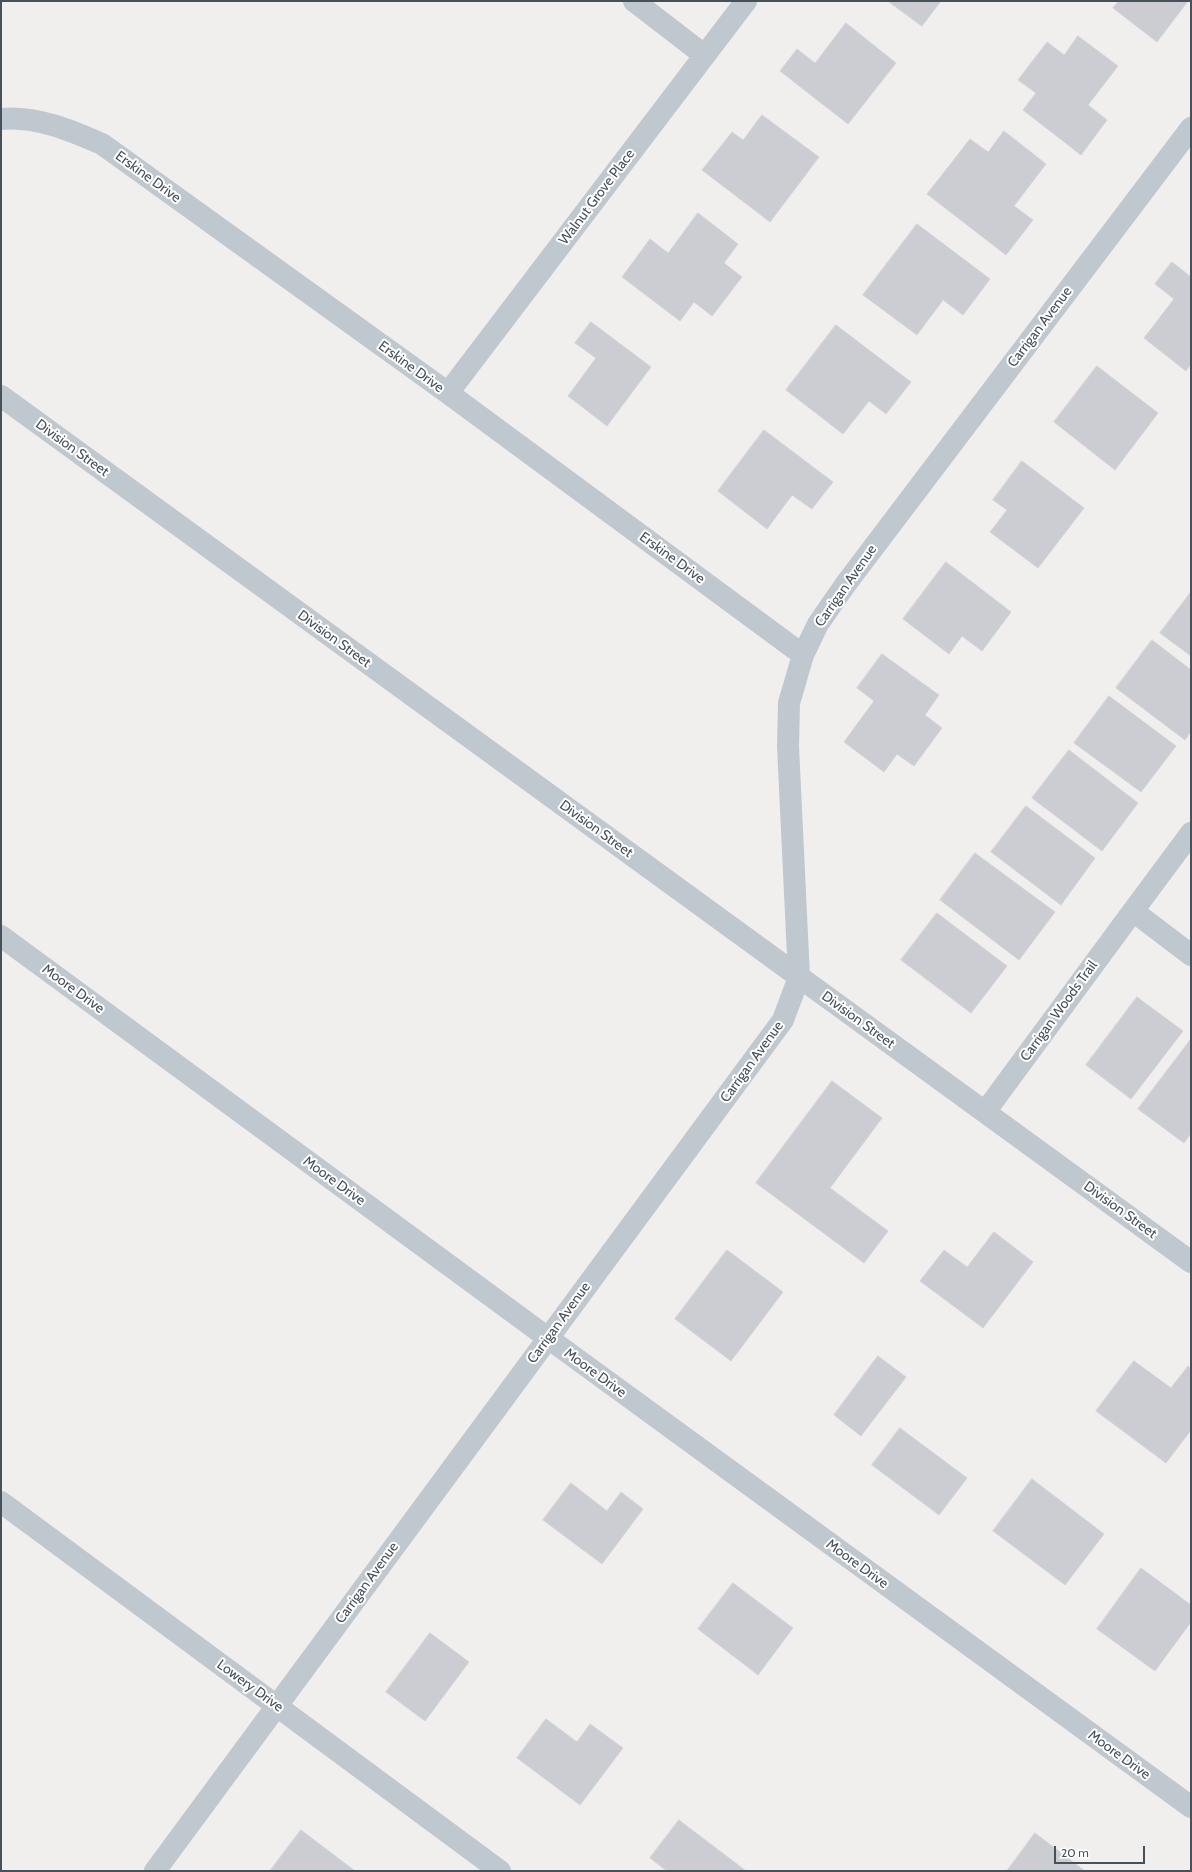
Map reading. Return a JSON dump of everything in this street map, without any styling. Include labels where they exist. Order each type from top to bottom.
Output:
[{"type":"street","points":[[634,1],[704,55]]},
{"type":"street","name":"Walnut Grove Place","points":[[448,393],[746,1]]},
{"type":"street","name":"Erskine Drive","points":[[1,119],[19,118],[64,128],[102,144],[448,393],[803,655]]},
{"type":"street","name":"Carrigan Avenue","points":[[154,1871],[783,1020],[799,977],[788,746],[789,703],[803,655],[818,624],[845,585],[1191,128]]},
{"type":"street","name":"Division Street","points":[[1,396],[1191,1262]]},
{"type":"street","name":"Carrigan Woods Trail","points":[[985,1112],[1191,833]]},
{"type":"street","points":[[1133,911],[1191,955]]},
{"type":"street","name":"Moore Drive","points":[[1,936],[548,1338],[1191,1807]]},
{"type":"street","name":"Lowery Drive","points":[[1,1502],[500,1871]]},
{"type":"building","points":[[888,1],[941,1],[922,26]]},
{"type":"building","points":[[1119,1],[1188,1],[1157,42],[1113,8]]},
{"type":"building","points":[[846,23],[896,63],[848,124],[780,71],[797,49],[815,63]]},
{"type":"building","points":[[1078,36],[1118,66],[1088,105],[1107,120],[1081,155],[1023,110],[1036,93],[1018,80],[1047,42],[1064,55]]},
{"type":"building","points":[[762,115],[819,157],[770,222],[702,170],[732,132],[743,140]]},
{"type":"building","points":[[1004,131],[1046,164],[1014,206],[1033,220],[1006,255],[927,194],[970,139],[988,152]]},
{"type":"building","points":[[698,213],[738,244],[724,263],[742,277],[712,316],[694,302],[680,321],[622,277],[650,239],[668,253]]},
{"type":"building","points":[[917,224],[990,279],[963,315],[943,300],[917,335],[863,295]]},
{"type":"building","points":[[1172,262],[1191,277],[1191,364],[1186,371],[1144,338],[1174,299],[1155,284]]},
{"type":"building","points":[[591,322],[651,367],[607,426],[568,396],[596,358],[575,343]]},
{"type":"building","points":[[836,325],[911,382],[886,414],[869,401],[843,434],[786,390]]},
{"type":"building","points":[[1097,366],[1158,413],[1115,470],[1054,422]]},
{"type":"building","points":[[764,430],[833,482],[812,509],[792,495],[767,529],[718,491]]},
{"type":"building","points":[[1022,461],[1084,508],[1038,568],[990,532],[1007,510],[993,500]]},
{"type":"building","points":[[946,562],[1011,612],[982,651],[962,636],[949,654],[903,619]]},
{"type":"building","points":[[1191,592],[1191,656],[1160,633]]},
{"type":"building","points":[[1152,640],[1191,670],[1191,731],[1185,740],[1116,688]]},
{"type":"building","points":[[882,654],[939,695],[925,715],[942,728],[914,766],[897,754],[884,772],[844,742],[874,701],[857,688]]},
{"type":"building","points":[[1109,696],[1176,746],[1141,792],[1074,743]]},
{"type":"building","points":[[1069,750],[1138,803],[1102,851],[1032,798]]},
{"type":"building","points":[[1026,806],[1095,858],[1061,905],[991,852]]},
{"type":"building","points":[[975,853],[1055,912],[1019,960],[940,900]]},
{"type":"building","points":[[937,913],[1007,966],[971,1013],[901,960]]},
{"type":"building","points":[[1137,997],[1183,1031],[1131,1099],[1086,1065]]},
{"type":"building","points":[[1191,1039],[1191,1133],[1184,1143],[1138,1109]]},
{"type":"building","points":[[832,1081],[882,1118],[830,1188],[888,1231],[864,1263],[756,1183]]},
{"type":"building","points":[[994,1232],[1033,1262],[983,1328],[920,1281],[944,1250],[967,1267]]},
{"type":"building","points":[[727,1250],[783,1292],[731,1361],[675,1319]]},
{"type":"building","points":[[878,1356],[906,1377],[861,1436],[834,1415]]},
{"type":"building","points":[[1134,1361],[1171,1388],[1188,1366],[1191,1369],[1191,1430],[1166,1463],[1096,1411]]},
{"type":"building","points":[[900,1428],[967,1478],[939,1515],[872,1465]]},
{"type":"building","points":[[1032,1479],[1104,1534],[1065,1585],[993,1531]]},
{"type":"building","points":[[571,1483],[607,1511],[621,1492],[643,1509],[602,1564],[543,1520]]},
{"type":"building","points":[[1141,1568],[1191,1605],[1191,1622],[1155,1671],[1097,1629]]},
{"type":"building","points":[[733,1583],[793,1628],[758,1675],[698,1629]]},
{"type":"building","points":[[430,1633],[469,1662],[425,1721],[386,1692]]},
{"type":"building","points":[[546,1719],[577,1742],[590,1724],[623,1748],[580,1805],[517,1758]]},
{"type":"building","points":[[679,1820],[746,1871],[667,1871],[650,1858]]},
{"type":"building","points":[[301,1830],[355,1871],[270,1871]]},
{"type":"building","points":[[1035,1833],[1085,1871],[1007,1871]]}]
